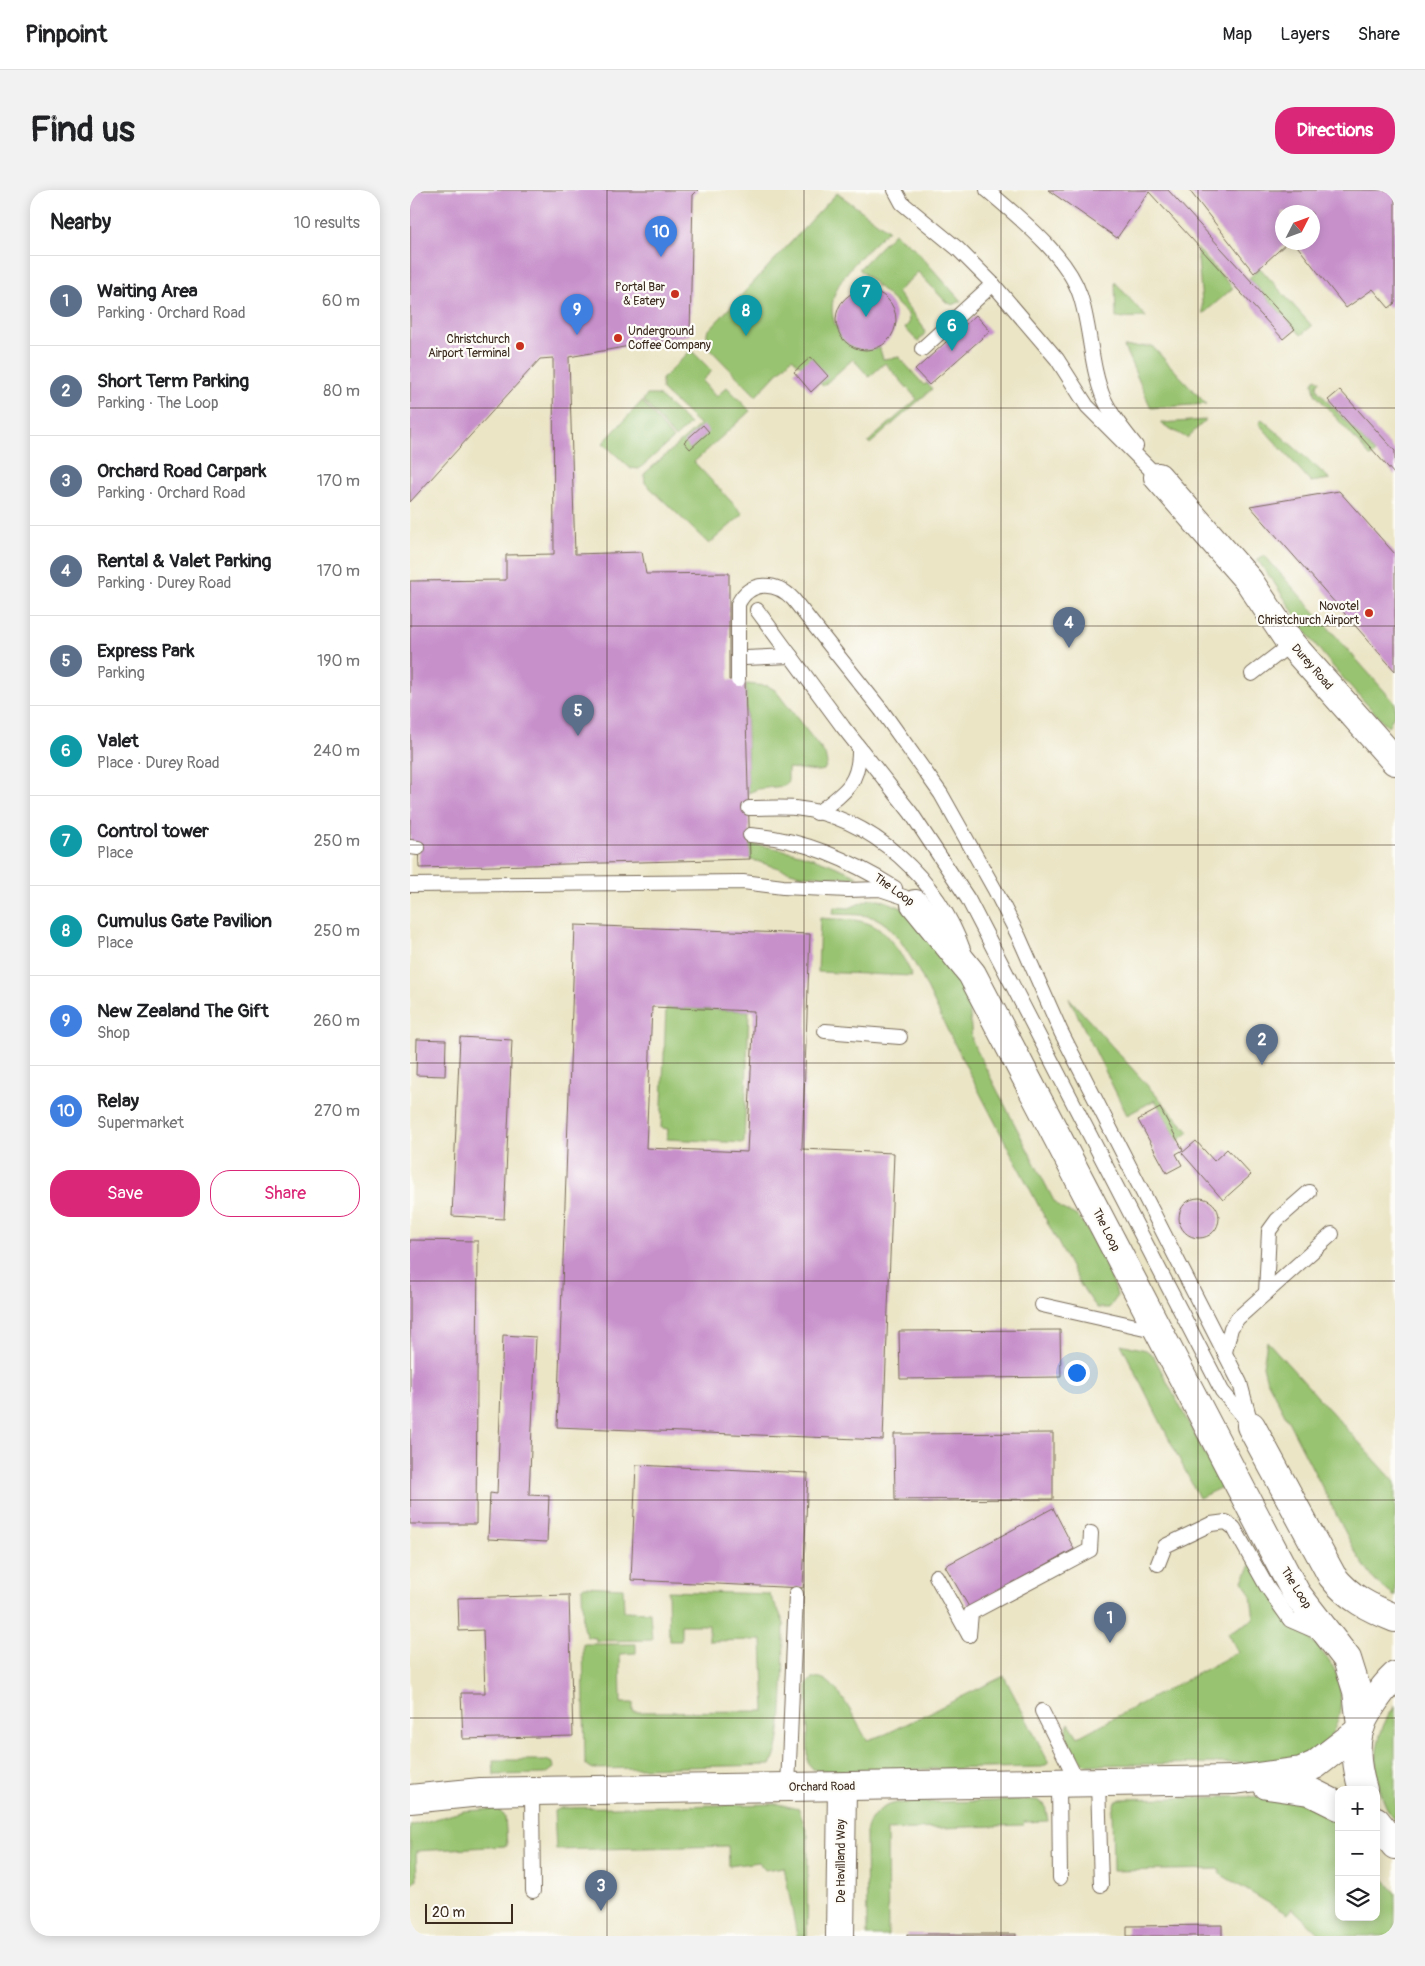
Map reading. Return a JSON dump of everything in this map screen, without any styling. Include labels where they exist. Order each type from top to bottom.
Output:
[{"type":"street","name":"Durey Road","points":[[1158,477],[1249,581],[1291,644],[1395,761]]},
{"type":"street","name":"The Loop","points":[[915,904],[972,974],[1296,1593],[1347,1659],[1358,1691],[1360,1729],[1357,1748],[1362,1786]]},
{"type":"street","points":[[1251,1426],[1332,1576],[1350,1597],[1374,1610],[1395,1618]]},
{"type":"street","points":[[1360,1729],[1380,1693],[1395,1676]]},
{"type":"street","name":"Orchard Road","points":[[410,1799],[481,1792],[1235,1780],[1301,1771],[1315,1765],[1360,1729]]},
{"type":"street","name":"Orchard Road","points":[[1235,1780],[1309,1790],[1335,1804]]},
{"type":"street","name":"De Havilland Way","points":[[840,1936],[842,1786]]},
{"type":"lane","points":[[895,190],[902,203],[958,249],[993,284],[1057,359],[1092,412],[1158,477]]},
{"type":"lane","points":[[987,190],[1044,243],[1070,276],[1080,294],[1104,397],[1112,414],[1158,477]]},
{"type":"lane","points":[[922,349],[993,284]]},
{"type":"lane","points":[[738,680],[738,604],[742,595],[749,590],[767,585],[784,590],[882,711],[941,794],[1019,937],[1061,1032],[1225,1352],[1240,1383],[1251,1426]]},
{"type":"lane","points":[[757,610],[859,748],[910,812],[968,899],[1222,1391],[1251,1426]]},
{"type":"lane","points":[[1252,674],[1291,644]]},
{"type":"lane","points":[[745,658],[791,656]]},
{"type":"lane","points":[[817,813],[847,789],[857,775],[859,748]]},
{"type":"lane","points":[[749,808],[795,808],[817,813],[859,828],[894,852],[924,881],[955,927],[972,974]]},
{"type":"lane","name":"The Loop","points":[[750,835],[797,843],[826,852],[869,872],[915,904]]},
{"type":"lane","points":[[410,884],[743,882],[792,888],[880,889],[904,897],[915,904]]},
{"type":"lane","points":[[825,1031],[900,1037]]},
{"type":"lane","points":[[1266,1293],[1270,1231],[1277,1220],[1308,1192]]},
{"type":"lane","points":[[1225,1352],[1231,1328],[1241,1315],[1332,1234]]},
{"type":"lane","points":[[1042,1305],[1159,1331]]},
{"type":"lane","points":[[1158,1564],[1166,1546],[1211,1524],[1226,1522],[1234,1528],[1267,1587],[1290,1620],[1331,1638]]},
{"type":"lane","points":[[936,1576],[969,1635],[971,1613],[1090,1550],[1091,1534]]},
{"type":"lane","points":[[788,1787],[796,1594]]},
{"type":"lane","points":[[1042,1711],[1079,1782],[1101,1884]]},
{"type":"lane","points":[[1060,1878],[1079,1782]]},
{"type":"lane","points":[[532,1791],[533,1891]]},
{"type":"green space","points":[[837,193],[888,230],[864,253],[842,279],[835,293],[832,307],[835,323],[848,343],[865,349],[879,346],[883,359],[899,357],[924,385],[927,383],[932,389],[870,444],[868,442],[917,399],[885,363],[869,377],[853,359],[823,386],[792,358],[756,396],[707,346],[707,332]]},
{"type":"green space","points":[[894,233],[914,248],[961,301],[953,305],[946,302],[918,272],[897,292],[923,327],[925,333],[918,342],[905,328],[909,323],[908,314],[859,269]]},
{"type":"green space","points":[[1197,248],[1233,288],[1203,314]]},
{"type":"green space","points":[[1260,268],[1312,326],[1301,335],[1249,278]]},
{"type":"green space","points":[[1115,282],[1146,317],[1116,318]]},
{"type":"green space","points":[[1152,346],[1206,404],[1151,408],[1124,347]]},
{"type":"green space","points":[[691,350],[712,371],[702,381],[716,397],[727,387],[750,411],[694,462],[743,514],[709,544],[645,483],[644,474],[700,425],[662,390],[662,379]]},
{"type":"green space","points":[[1316,378],[1320,381],[1317,385],[1318,391],[1375,453],[1371,457],[1315,394],[1313,383]]},
{"type":"green space","points":[[647,395],[658,395],[690,424],[675,438],[643,400]]},
{"type":"green space","points":[[642,401],[673,439],[639,469],[630,468],[603,443]]},
{"type":"green space","points":[[1262,419],[1330,479],[1311,482],[1259,424]]},
{"type":"green space","points":[[1206,420],[1187,438],[1160,423]]},
{"type":"green space","points":[[1264,555],[1395,703],[1395,713],[1388,727],[1339,674],[1312,640],[1272,579],[1257,560]]},
{"type":"green space","points":[[746,684],[768,686],[775,690],[825,754],[827,764],[824,770],[788,768],[788,781],[784,786],[758,789],[748,793]]},
{"type":"green space","points":[[750,844],[805,856],[857,876],[856,878],[800,875],[750,859]]},
{"type":"green space","points":[[870,899],[885,901],[902,908],[912,917],[948,963],[969,1003],[972,1041],[1054,1201],[1060,1207],[1076,1215],[1083,1222],[1107,1269],[1117,1297],[1109,1308],[1097,1308],[1081,1286],[946,1028],[922,976],[902,943],[892,930],[876,918],[833,914],[834,907],[849,908]]},
{"type":"green space","points":[[820,918],[862,921],[878,929],[894,945],[912,976],[818,972]]},
{"type":"green space","points":[[1069,998],[1189,1132],[1178,1141],[1155,1100],[1127,1115]]},
{"type":"green space","points":[[666,1008],[749,1011],[744,1143],[667,1139],[668,1129],[661,1128]]},
{"type":"green space","points":[[1267,1341],[1395,1482],[1395,1597],[1375,1581],[1358,1557],[1266,1378],[1263,1366]]},
{"type":"green space","points":[[1121,1344],[1146,1350],[1153,1355],[1222,1487],[1199,1498]]},
{"type":"green space","points":[[1254,1558],[1307,1634],[1333,1667],[1337,1677],[1340,1688],[1340,1712],[1337,1723],[1325,1743],[1314,1752],[1288,1762],[1086,1765],[1074,1751],[1068,1740],[1067,1729],[1069,1723],[1078,1737],[1238,1652],[1228,1633],[1254,1619],[1251,1596],[1243,1581]]},
{"type":"green space","points":[[584,1586],[623,1588],[624,1611],[650,1612],[652,1640],[596,1641],[596,1638],[587,1637],[583,1628],[582,1588]]},
{"type":"green space","points":[[668,1591],[769,1594],[778,1609],[784,1624],[783,1698],[779,1737],[776,1753],[771,1765],[593,1769],[585,1764],[583,1644],[636,1644],[636,1653],[620,1654],[621,1703],[633,1703],[633,1712],[765,1711],[762,1640],[709,1641],[709,1625],[681,1625],[681,1641],[669,1641]]},
{"type":"green space","points":[[1004,1676],[1049,1763],[1042,1767],[819,1771],[813,1769],[808,1763],[807,1684],[815,1678],[824,1679],[833,1686],[867,1740],[886,1734]]},
{"type":"green space","points":[[1395,1706],[1395,1822],[1381,1794],[1376,1764],[1377,1748],[1387,1719]]},
{"type":"green space","points":[[493,1760],[546,1760],[553,1763],[554,1768],[546,1774],[494,1775]]},
{"type":"green space","points":[[1278,1796],[1310,1806],[1335,1822],[1335,1921],[1380,1921],[1380,1873],[1395,1893],[1395,1936],[1321,1936],[1292,1908],[1287,1914],[1220,1874],[1220,1869],[1113,1871],[1112,1811],[1115,1802],[1121,1799]]},
{"type":"green space","points":[[1037,1800],[1045,1805],[1048,1821],[1024,1822],[1023,1825],[887,1830],[888,1936],[867,1936],[866,1832],[873,1816],[881,1809],[896,1803]]},
{"type":"green space","points":[[778,1804],[799,1809],[808,1836],[807,1936],[797,1936],[784,1867],[765,1870],[758,1862],[729,1866],[728,1846],[556,1850],[554,1811],[561,1808]]},
{"type":"green space","points":[[497,1809],[505,1816],[507,1846],[416,1851],[417,1879],[410,1887],[410,1826],[464,1811]]},
{"type":"building","points":[[410,190],[698,190],[693,195],[690,335],[569,357],[575,554],[642,552],[646,574],[729,573],[729,680],[745,680],[750,859],[419,868],[418,843],[410,843],[410,581],[506,580],[506,555],[554,554],[553,358],[540,359],[410,502]]},
{"type":"building","points":[[1048,190],[1168,190],[1295,329],[1283,339],[1149,192],[1117,238]]},
{"type":"building","points":[[1189,190],[1395,190],[1395,303],[1389,308],[1373,289],[1346,308],[1300,250],[1320,250],[1320,205],[1275,205],[1275,250],[1279,250],[1254,273]]},
{"type":"building","points":[[866,290],[882,295],[887,299],[891,304],[896,320],[891,336],[887,341],[882,345],[866,350],[850,345],[845,341],[841,336],[836,320],[841,304],[845,299],[850,295]]},
{"type":"building","points":[[976,315],[990,331],[929,385],[915,370]]},
{"type":"building","points":[[811,357],[828,376],[811,392],[794,372]]},
{"type":"building","points":[[1340,390],[1395,451],[1395,475],[1328,400]]},
{"type":"building","points":[[703,425],[709,432],[690,449],[684,442]]},
{"type":"building","name":"Novotel Christchurch Airport","points":[[1339,491],[1395,554],[1395,671],[1250,506]]},
{"type":"building","points":[[575,925],[810,934],[802,1149],[894,1153],[883,1440],[557,1427]],"holes":[[[652,1007],[754,1011],[747,1152],[646,1148]]]},
{"type":"building","points":[[460,1037],[512,1040],[504,1219],[452,1216]]},
{"type":"building","points":[[417,1039],[446,1040],[445,1076],[416,1075]]},
{"type":"building","points":[[1160,1108],[1183,1150],[1176,1154],[1182,1165],[1167,1173],[1138,1120]]},
{"type":"building","points":[[1196,1141],[1214,1161],[1227,1149],[1251,1175],[1223,1200],[1182,1153]]},
{"type":"building","points":[[1199,1198],[1213,1204],[1219,1218],[1213,1232],[1199,1238],[1185,1232],[1179,1218],[1185,1204]]},
{"type":"building","points":[[410,1240],[478,1241],[476,1524],[410,1524]]},
{"type":"building","points":[[1060,1330],[1061,1377],[900,1379],[899,1331]]},
{"type":"building","points":[[503,1335],[536,1337],[529,1495],[549,1496],[547,1542],[488,1539],[490,1493],[497,1494]]},
{"type":"building","points":[[1053,1433],[1053,1499],[895,1500],[894,1434]]},
{"type":"building","points":[[636,1465],[808,1473],[803,1588],[631,1580]]},
{"type":"building","points":[[1053,1508],[1074,1549],[969,1607],[945,1566]]},
{"type":"building","points":[[569,1595],[573,1736],[463,1739],[461,1693],[485,1693],[483,1630],[459,1631],[458,1598]]},
{"type":"building","points":[[1222,1925],[1222,1936],[1127,1936],[1127,1926]]},
{"type":"building","points":[[907,1934],[1016,1934],[1016,1936],[907,1936]]},
{"type":"place","name":"Relay","points":[[661,257]]},
{"type":"place","name":"Portal Bar & Eatery","points":[[675,294]]},
{"type":"place","name":"Control tower","points":[[866,317]]},
{"type":"place","name":"New Zealand The Gift","points":[[577,335]]},
{"type":"place","name":"Cumulus Gate Pavilion","points":[[746,336]]},
{"type":"place","name":"Underground Coffee Company","points":[[618,338]]},
{"type":"place","name":"Christchurch Airport Terminal","points":[[520,346]]},
{"type":"place","name":"Valet","points":[[952,351]]},
{"type":"place","name":"Novotel Christchurch Airport","points":[[1369,613]]},
{"type":"place","name":"Rental & Valet Parking","points":[[1069,648]]},
{"type":"place","name":"Express Park","points":[[578,736]]},
{"type":"place","name":"Short Term Parking","points":[[1262,1065]]},
{"type":"place","name":"Waiting Area","points":[[1110,1643]]},
{"type":"place","name":"Orchard Road Carpark","points":[[601,1911]]}]
